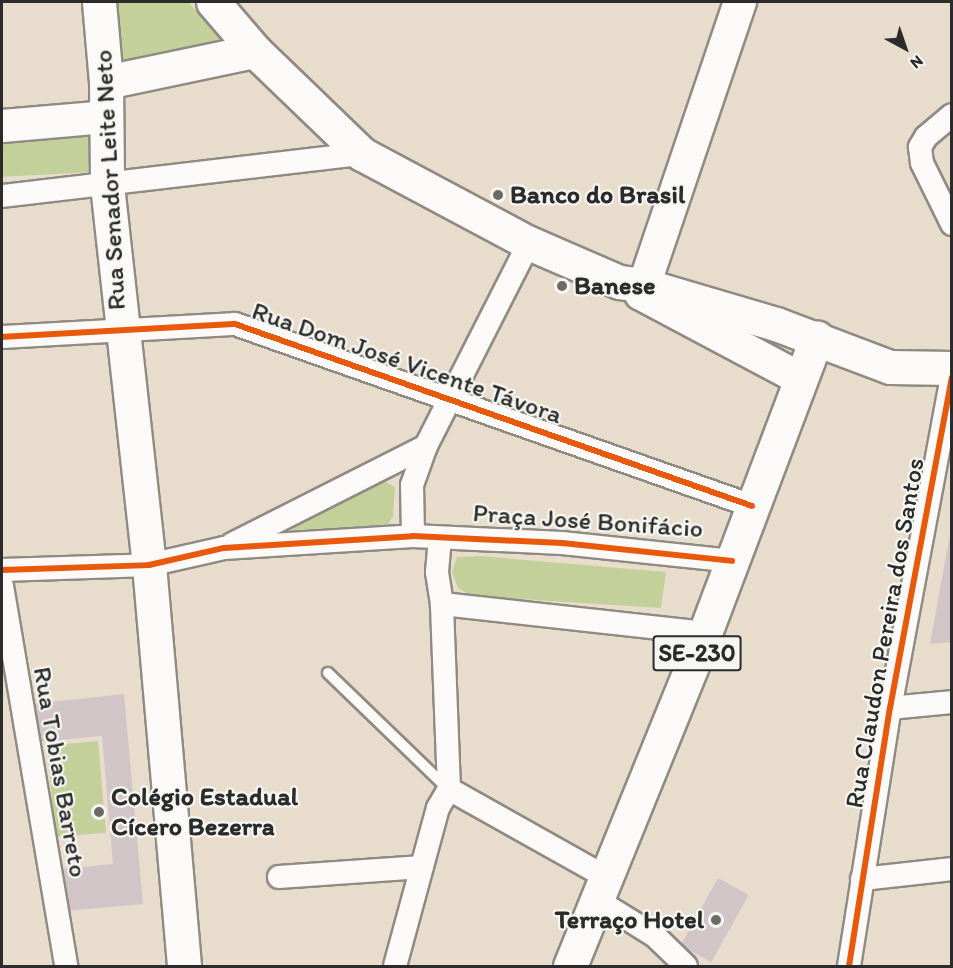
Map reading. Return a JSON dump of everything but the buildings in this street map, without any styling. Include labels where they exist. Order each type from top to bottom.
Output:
[{"type":"main road","name":"Rua Senador Leite Neto","points":[[99,2],[108,117],[106,185],[120,328],[149,565],[184,966]]},
{"type":"main road","points":[[213,2],[255,51],[362,154],[529,243],[635,287],[817,337],[890,367],[951,368]]},
{"type":"main road","points":[[106,82],[255,51]]},
{"type":"main road","name":"SE-230","points":[[570,966],[705,633],[817,337]]},
{"type":"street","points":[[740,2],[635,287],[801,379]]},
{"type":"street","points":[[951,115],[926,136],[920,147],[922,163],[951,224]]},
{"type":"street","points":[[2,126],[108,117]]},
{"type":"street","points":[[2,196],[362,154]]},
{"type":"street","points":[[413,536],[412,486],[426,446],[453,399],[529,243]]},
{"type":"street","name":"Rua Dom José Vicente Távora","points":[[2,337],[120,328],[235,324],[752,506]]},
{"type":"street","name":"Rua Claudon Pereira dos Santos","points":[[849,966],[890,708],[951,378]]},
{"type":"street","points":[[2,570],[149,565],[225,548],[426,446]]},
{"type":"street","name":"Praça José Bonifácio","points":[[225,548],[413,536],[440,540],[562,543],[732,561]]},
{"type":"street","name":"Praça José Bonifácio","points":[[440,540],[437,572],[442,604],[449,789]]},
{"type":"street","name":"Rua Tobias Barreto","points":[[2,586],[66,966]]},
{"type":"street","points":[[442,604],[705,633]]},
{"type":"street","points":[[890,708],[951,702]]},
{"type":"street","points":[[395,966],[438,808],[449,789],[601,888],[656,936],[686,966]]},
{"type":"street","points":[[279,877],[422,867]]},
{"type":"street","points":[[862,879],[951,870]]},
{"type":"lane","points":[[328,673],[449,789]]},
{"type":"green space","points":[[114,2],[188,2],[227,44],[121,63]]},
{"type":"green space","points":[[91,132],[93,172],[3,177],[2,137]]},
{"type":"green space","points":[[384,481],[395,487],[393,517],[387,525],[293,530],[294,525]]},
{"type":"green space","points":[[480,556],[666,572],[661,608],[472,596],[458,588],[452,572],[457,557]]},
{"type":"green space","points":[[98,741],[106,833],[55,837],[47,745]]},
{"type":"cycle path","points":[[2,337],[235,324],[752,506]]},
{"type":"cycle path","points":[[849,966],[890,708],[952,378]]},
{"type":"cycle path","points":[[2,570],[149,565],[224,548],[413,536],[562,543],[732,561]]},
{"type":"place","name":"Banco do Brasil","points":[[498,195]]},
{"type":"place","name":"Banese","points":[[562,286]]},
{"type":"place","name":"Colégio Estadual Cícero Bezerra","points":[[99,812]]},
{"type":"place","name":"Terraço Hotel","points":[[716,920]]}]
